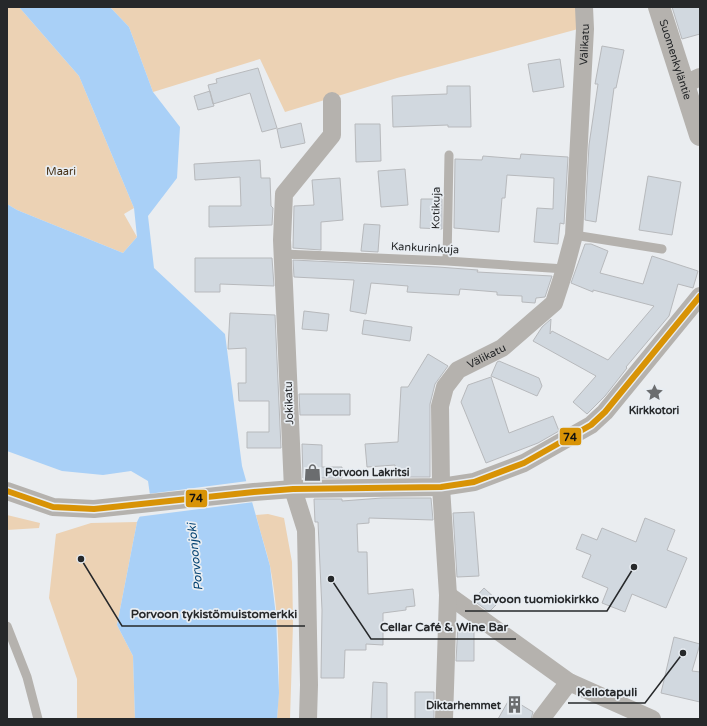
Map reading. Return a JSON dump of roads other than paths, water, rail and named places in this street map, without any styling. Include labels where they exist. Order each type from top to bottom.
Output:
[{"type":"street","name":"Välikatu","points":[[444,719],[448,595],[441,487],[440,406],[445,387],[458,370],[502,348],[554,303],[574,235],[585,29],[584,7]]},
{"type":"street","name":"Suomenkyläntie","points":[[659,7],[692,81],[700,135]]},
{"type":"street","name":"Jokikatu","points":[[308,719],[309,685],[306,530],[293,489],[283,254],[284,194],[332,135],[332,101]]},
{"type":"street","points":[[7,491],[60,508],[94,509],[293,489],[441,487],[474,482],[524,463],[592,425],[605,412],[700,296]]},
{"type":"street","points":[[448,595],[569,682],[652,719]]},
{"type":"street","points":[[544,717],[569,682]]},
{"type":"lane","name":"Kotikuja","points":[[446,261],[449,155]]},
{"type":"lane","points":[[574,235],[662,249]]},
{"type":"lane","name":"Kankurinkuja","points":[[283,254],[446,261],[565,269]]},
{"type":"lane","points":[[7,626],[27,677],[38,719]]},
{"type":"water","name":"Porvoonjoki","points":[[19,7],[110,7],[129,27],[153,92],[180,127],[177,178],[148,216],[154,268],[225,334],[242,466],[270,566],[276,616],[279,693],[277,719],[135,719],[133,656],[117,625],[137,522],[150,495],[148,481],[131,471],[103,475],[62,471],[7,451],[7,204],[17,210],[123,253],[137,237],[134,208],[79,76]]},
{"type":"place","name":"Kirkkotori","points":[[654,392]]},
{"type":"place","name":"Porvoon Lakritsi","points":[[312,472]]},
{"type":"place","name":"Porvoon tykistömuistomerkki","points":[[81,559]]},
{"type":"place","name":"Porvoon tuomiokirkko","points":[[634,567]]},
{"type":"place","name":"Cellar Café & Wine Bar","points":[[331,579]]},
{"type":"place","name":"Kellotapuli","points":[[683,653]]},
{"type":"place","name":"Diktarhemmet","points":[[514,705]]},
{"type":"park label","name":"Maari","points":[[61,171]]}]
